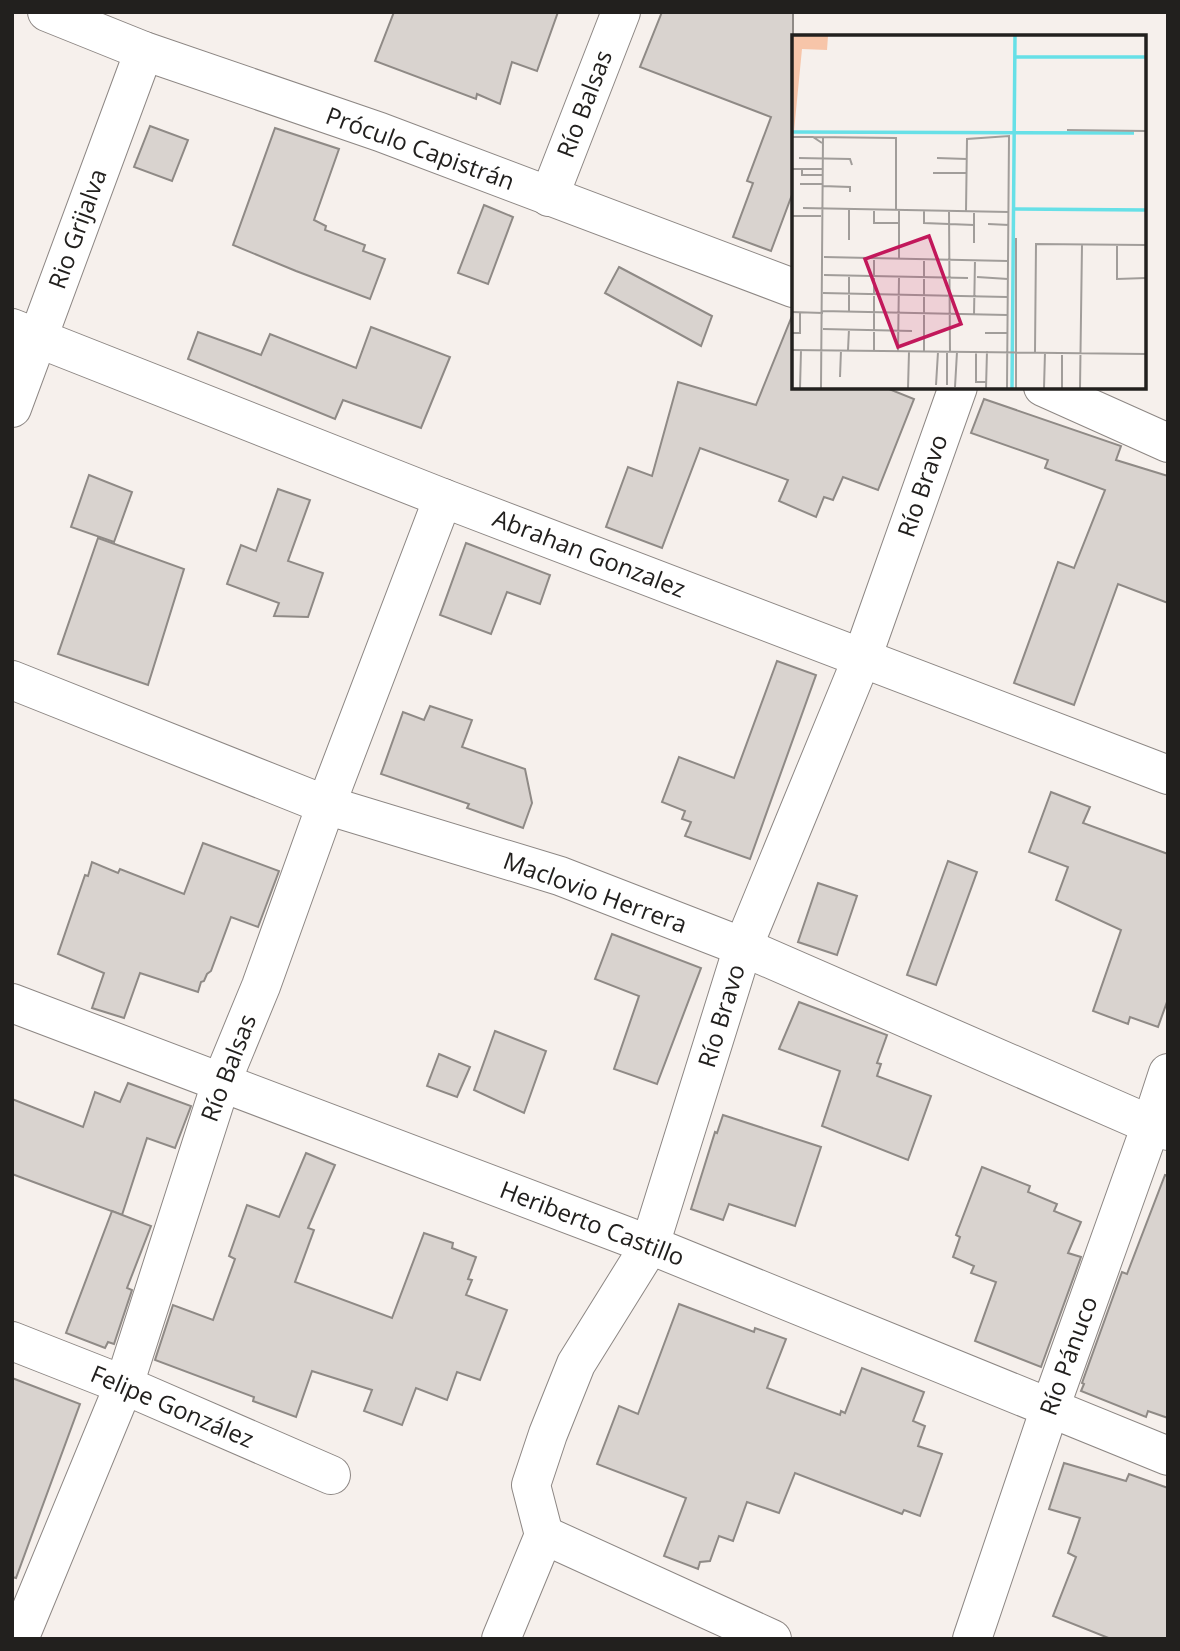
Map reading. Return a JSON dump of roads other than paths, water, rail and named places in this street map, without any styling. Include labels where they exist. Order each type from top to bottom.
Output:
[{"type":"street","name":"Próculo Capistrán","points":[[47,12],[144,51],[380,132],[792,288]]},
{"type":"street","name":"Río Balsas","points":[[549,197],[621,12]]},
{"type":"street","name":"Rio Grijalva","points":[[12,408],[25,333],[144,51]]},
{"type":"street","name":"Abrahan Gonzalez","points":[[25,333],[443,498],[1168,775]]},
{"type":"street","name":"Río Bravo","points":[[544,1535],[531,1485],[548,1434],[576,1364],[650,1245],[743,947],[862,658],[958,388]]},
{"type":"street","points":[[1045,388],[1168,443]]},
{"type":"street","name":"Río Balsas","points":[[19,1639],[124,1385],[220,1083],[261,986],[443,498]]},
{"type":"street","name":"Maclovio Herrera","points":[[12,680],[327,805],[560,876],[743,947],[1159,1128]]},
{"type":"street","name":"Heriberto Castillo","points":[[12,1003],[650,1245],[1168,1456]]},
{"type":"street","name":"Río Pánuco","points":[[972,1639],[1050,1408],[1159,1128],[1168,1073]]},
{"type":"street","name":"Felipe González","points":[[12,1341],[124,1385],[331,1475]]},
{"type":"street","points":[[501,1639],[544,1535],[772,1639]]}]
